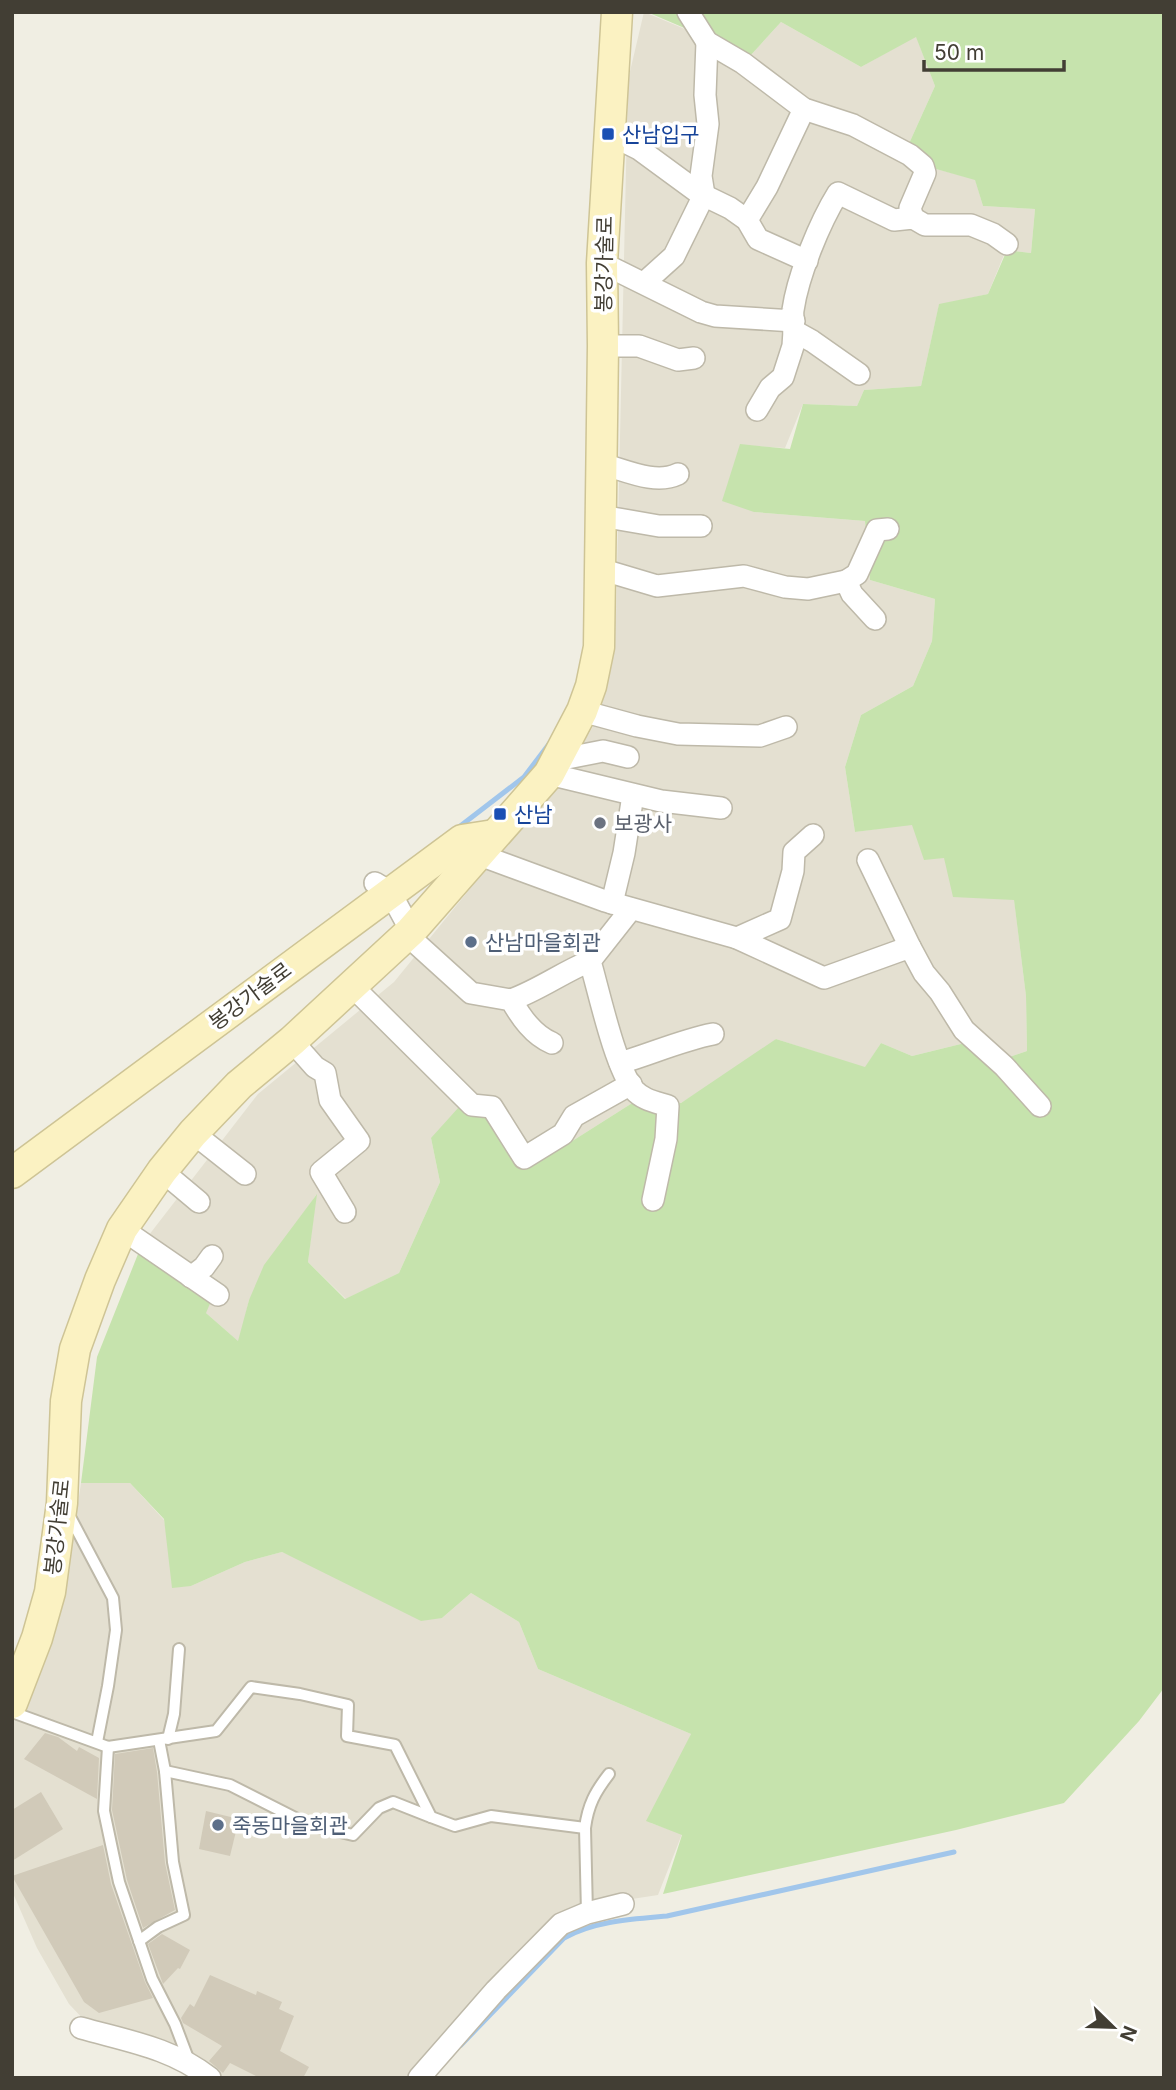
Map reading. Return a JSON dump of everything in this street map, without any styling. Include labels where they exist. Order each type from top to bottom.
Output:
[{"type":"street","name":"봉강가술로","points":[[12,1703],[37,1638],[50,1592],[62,1503],[66,1401],[75,1349],[122,1228],[193,1133],[239,1085],[353,987],[409,933],[553,767],[582,712],[591,686],[598,647],[602,263],[617,12]]},
{"type":"street","points":[[688,12],[707,42],[743,63],[804,109],[853,125],[910,155],[923,166],[925,173],[910,208],[914,218],[925,225],[971,225],[993,234],[1007,244]]},
{"type":"street","points":[[644,283],[674,256],[704,195],[701,176],[708,124],[705,94],[707,42]]},
{"type":"street","points":[[747,220],[767,187],[804,109]]},
{"type":"street","points":[[609,134],[639,149],[704,195],[730,208],[747,220],[758,239],[807,261]]},
{"type":"street","points":[[757,410],[770,388],[783,377],[793,346],[793,311],[807,261],[824,215],[838,193],[894,220],[914,218]]},
{"type":"street","points":[[602,263],[701,312],[794,326],[859,373]]},
{"type":"street","points":[[603,346],[639,346],[678,360],[694,358]]},
{"type":"street","points":[[602,464],[655,478],[669,478],[678,474]]},
{"type":"street","points":[[601,516],[659,526],[701,526]]},
{"type":"street","points":[[600,569],[657,586],[750,568],[785,587],[808,590],[846,581],[857,574],[877,530],[888,529]]},
{"type":"street","points":[[846,581],[852,594],[875,619]]},
{"type":"street","points":[[582,712],[678,734],[760,736],[786,727]]},
{"type":"street","points":[[553,767],[603,751],[628,757]]},
{"type":"street","points":[[553,767],[661,801],[722,808]]},
{"type":"street","points":[[384,888],[409,933],[471,993],[510,1000],[528,994],[565,971],[590,961],[621,906],[624,853],[633,794]]},
{"type":"street","points":[[737,938],[780,919],[793,871],[794,852],[813,835]]},
{"type":"street","name":"봉강가술로","points":[[12,1173],[384,888],[462,840],[486,845]]},
{"type":"street","points":[[486,845],[621,906],[737,938],[824,978],[910,947]]},
{"type":"street","points":[[868,859],[924,974],[940,992],[964,1030],[1004,1066],[1040,1107]]},
{"type":"street","points":[[590,961],[620,1063],[632,1087],[644,1099],[668,1106],[666,1139],[653,1200]]},
{"type":"street","points":[[353,987],[472,1105],[492,1107],[524,1158],[563,1134],[574,1116],[632,1087]]},
{"type":"street","points":[[510,1000],[521,1018],[543,1039],[552,1043]]},
{"type":"street","points":[[620,1063],[695,1037],[713,1034]]},
{"type":"street","points":[[292,1041],[325,1073],[330,1100],[359,1141],[321,1172],[345,1212]]},
{"type":"street","points":[[193,1133],[245,1174]]},
{"type":"street","points":[[162,1171],[199,1202]]},
{"type":"street","points":[[122,1228],[218,1294]]},
{"type":"street","points":[[191,1277],[204,1268],[212,1256]]},
{"type":"street","points":[[419,2078],[496,1990],[561,1924],[587,1913],[623,1904]]},
{"type":"street","points":[[81,2028],[169,2053],[190,2062],[210,2078]]},
{"type":"lane","points":[[62,1503],[113,1598],[116,1630],[97,1742]]},
{"type":"lane","points":[[139,1941],[158,1927],[184,1915],[173,1862],[164,1740],[174,1714],[179,1649]]},
{"type":"lane","points":[[12,1712],[108,1746],[216,1731],[251,1687],[348,1705],[347,1736],[395,1745],[431,1817]]},
{"type":"lane","points":[[108,1746],[104,1811],[119,1881],[152,1979],[175,2024],[190,2062]]},
{"type":"lane","points":[[165,1771],[230,1785],[307,1824],[353,1835],[379,1808],[393,1802],[455,1826],[491,1816],[584,1828]]},
{"type":"lane","points":[[587,1913],[584,1828],[593,1794],[609,1774]]},
{"type":"shaded area","points":[[644,12],[750,56],[781,22],[861,67],[916,36],[935,86],[907,148],[936,169],[975,179],[983,206],[1035,209],[1031,253],[1006,250],[988,294],[939,305],[921,386],[864,390],[857,406],[803,404],[785,448],[740,445],[754,512],[865,521],[870,580],[935,599],[932,641],[913,686],[861,715],[845,767],[855,832],[912,824],[944,858],[1014,899],[1026,996],[1027,1051],[1001,1060],[973,1041],[912,1056],[881,1043],[865,1068],[776,1039],[762,1052],[681,1103],[637,1100],[536,1164],[431,1138],[440,1182],[399,1273],[346,1299],[308,1262],[316,1195],[249,1300],[239,1342],[206,1313],[142,1244],[258,1094],[394,982],[570,766],[599,716],[616,616],[628,80]]},
{"type":"shaded area","points":[[81,1483],[130,1483],[164,1520],[169,1545],[191,1586],[245,1562],[282,1552],[442,1618],[471,1593],[519,1622],[538,1669],[691,1734],[651,1823],[682,1834],[658,1895],[573,1908],[414,2078],[226,2078],[161,2045],[88,2024],[69,2004],[37,1948],[12,1891],[12,1726],[30,1686],[65,1589]]},
{"type":"green space","points":[[647,12],[1164,12],[1164,1688],[1139,1721],[1064,1803],[956,1830],[663,1894],[682,1835],[646,1821],[691,1734],[538,1669],[519,1622],[471,1593],[442,1618],[421,1621],[282,1552],[245,1562],[191,1586],[172,1588],[164,1519],[130,1483],[81,1483],[97,1357],[142,1244],[217,1287],[206,1313],[238,1341],[249,1300],[264,1265],[317,1194],[308,1262],[345,1299],[399,1273],[440,1182],[431,1138],[468,1097],[536,1164],[637,1100],[681,1103],[776,1039],[865,1067],[881,1043],[912,1056],[973,1041],[1001,1060],[1027,1051],[1026,996],[1014,900],[953,897],[944,858],[924,860],[912,825],[855,832],[845,767],[861,715],[913,686],[932,641],[935,599],[870,580],[865,521],[754,512],[722,501],[740,444],[790,449],[803,404],[857,406],[864,390],[921,386],[939,304],[988,294],[1007,250],[1031,253],[1035,209],[983,206],[975,180],[936,169],[907,148],[935,86],[916,37],[861,67],[781,22],[750,56]]},
{"type":"building","points":[[45,1733],[58,1737],[77,1751],[79,1747],[99,1758],[97,1799],[24,1759]]},
{"type":"building","points":[[153,1748],[165,1863],[175,1910],[143,1928],[127,1880],[112,1810],[115,1754]]},
{"type":"building","points":[[41,1792],[63,1829],[12,1861],[12,1810]]},
{"type":"building","points":[[206,1811],[239,1819],[230,1856],[199,1849]]},
{"type":"building","points":[[103,1845],[111,1884],[153,1998],[99,2013],[84,2002],[12,1876]]},
{"type":"building","points":[[162,1934],[190,1950],[180,1969],[163,1984],[148,1944]]},
{"type":"building","points":[[210,1975],[256,1995],[257,1991],[282,2002],[279,2009],[294,2016],[280,2051],[309,2067],[303,2078],[260,2078],[230,2063],[223,2073],[209,2061],[222,2046],[183,2023],[181,2018],[190,2004],[194,2007]]},
{"type":"waterway","points":[[459,827],[524,777],[549,744]]},
{"type":"waterway","points":[[461,2045],[564,1938],[576,1932],[614,1922],[667,1916],[954,1852]]},
{"type":"place","name":"산남입구","points":[[608,134]]},
{"type":"place","name":"산남","points":[[500,814]]},
{"type":"place","name":"보광사","points":[[600,823]]},
{"type":"place","name":"산남마을회관","points":[[471,942]]},
{"type":"place","name":"죽동마을회관","points":[[218,1825]]}]
